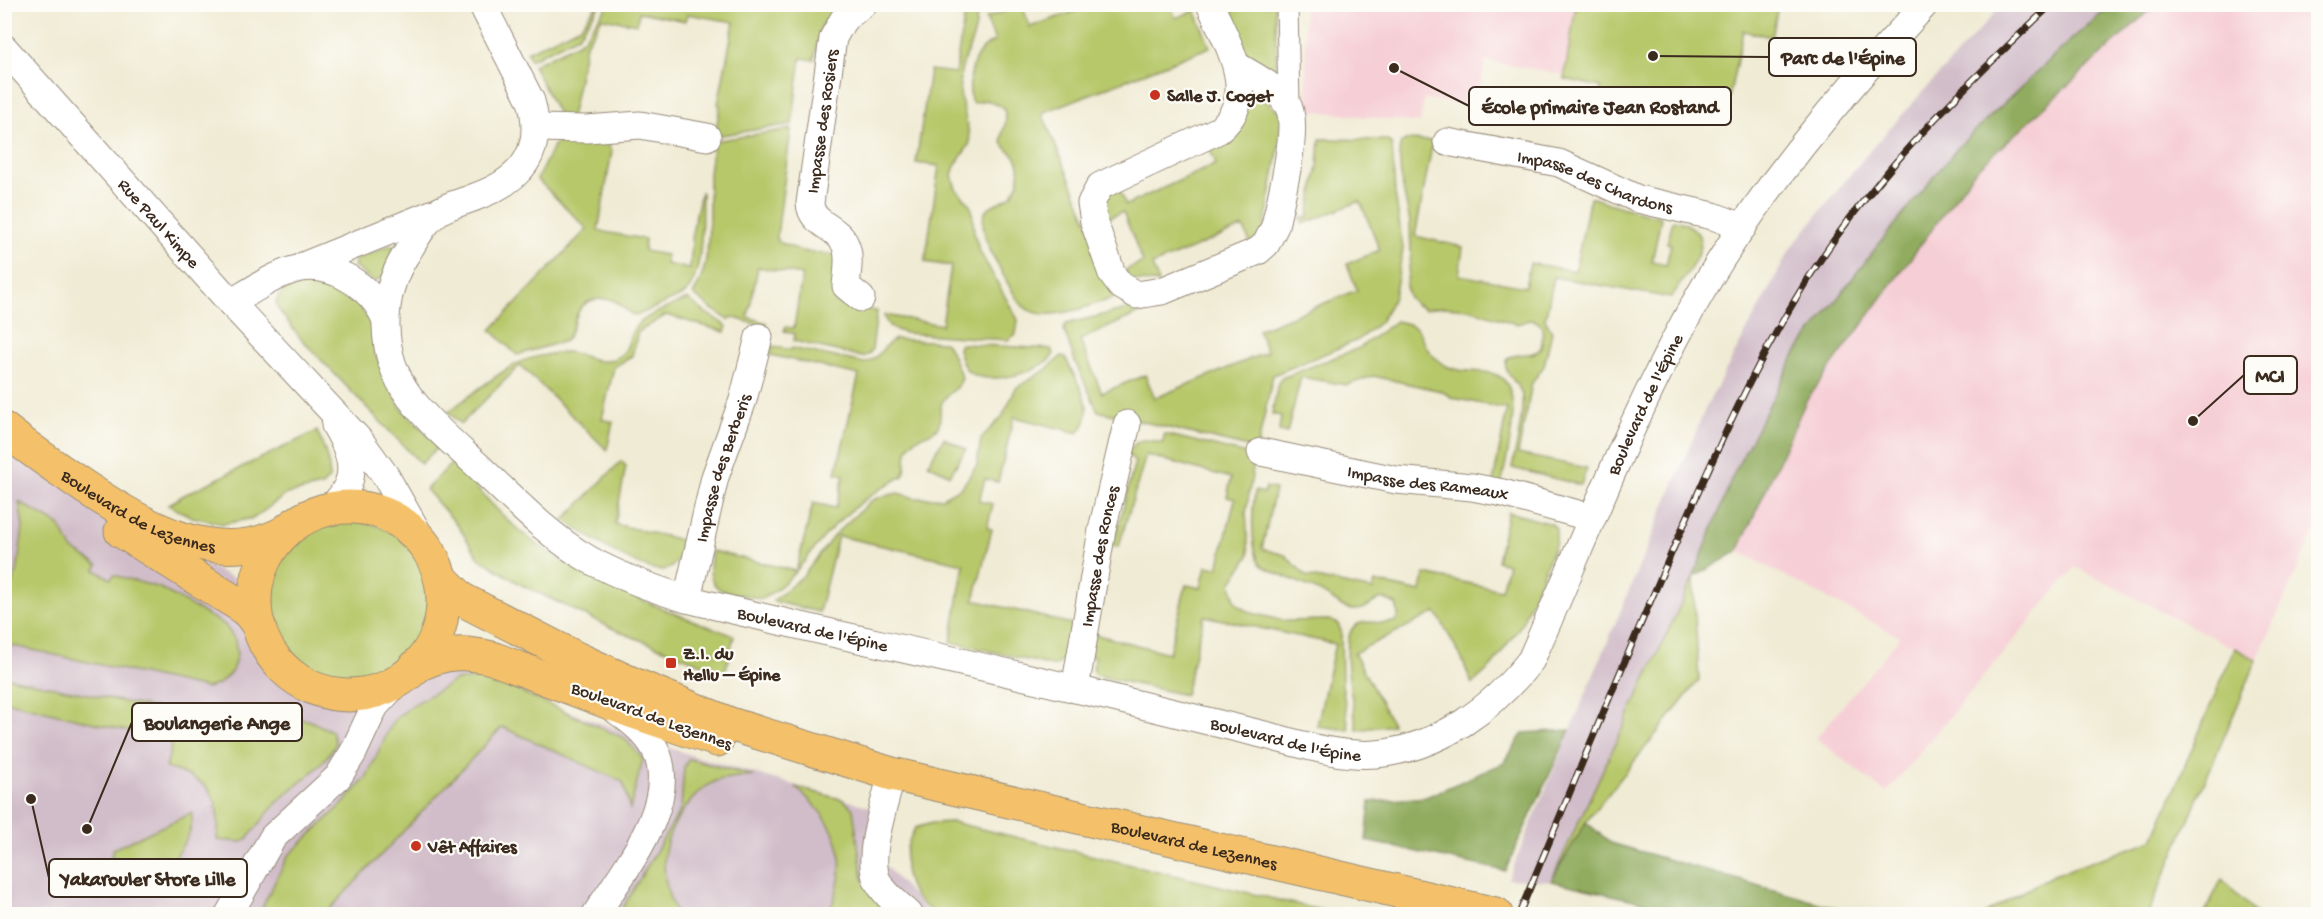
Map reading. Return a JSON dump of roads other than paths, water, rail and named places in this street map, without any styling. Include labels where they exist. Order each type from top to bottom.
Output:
[{"type":"main road","name":"Boulevard de Lezennes","points":[[4,429],[64,473],[109,502],[170,535],[218,546],[258,543],[285,532]]},
{"type":"main road","name":"Boulevard de Lezennes","points":[[4,449],[98,517],[241,606],[259,626]]},
{"type":"main road","points":[[360,507],[399,520],[422,540],[433,557],[440,577],[443,609],[439,630],[430,650],[408,673],[380,689],[358,694],[336,694],[315,688],[296,678],[279,664],[267,646],[259,626],[255,606],[259,575],[266,556],[285,532],[302,520],[330,508],[360,507]]},
{"type":"main road","name":"Boulevard de Lezennes","points":[[440,577],[464,600],[489,614],[578,659],[730,724],[892,774],[1496,915]]},
{"type":"main road","name":"Boulevard de Lezennes","points":[[408,673],[440,656],[469,653],[515,666],[704,736],[825,767],[892,774]]},
{"type":"street","name":"Boulevard de l'Épine","points":[[231,303],[277,277],[438,211],[489,193],[513,178],[530,155],[536,128],[531,101],[482,4]]},
{"type":"street","name":"Impasse des Rosiers","points":[[861,298],[846,286],[848,255],[846,245],[834,231],[815,218],[810,210],[810,203],[833,38],[843,20],[863,4]]},
{"type":"street","points":[[1210,4],[1236,65],[1239,100],[1232,117],[1219,130],[1100,186],[1091,203],[1094,222],[1112,274],[1120,285],[1137,295],[1162,291],[1258,251],[1266,244],[1275,226],[1288,166],[1291,129],[1287,4]]},
{"type":"street","name":"Boulevard de l'Épine","points":[[438,211],[415,238],[399,266],[389,291],[385,318],[386,336],[394,366],[408,394],[429,419],[559,538],[591,560],[631,580],[687,599],[1338,752],[1375,754],[1407,748],[1465,722],[1485,708],[1514,681],[1531,660],[1658,372],[1696,301],[1743,227],[1801,148],[1847,90],[1924,4]]},
{"type":"street","name":"Rue Paul Kimpe","points":[[4,48],[231,303],[361,442],[375,460],[422,540]]},
{"type":"street","points":[[1236,65],[1276,91],[1289,105]]},
{"type":"street","points":[[536,128],[612,129],[640,125],[707,137]]},
{"type":"street","name":"Impasse des Chardons","points":[[1447,142],[1559,163],[1638,199],[1713,216],[1743,227]]},
{"type":"street","name":"Boulevard de l'Épine","points":[[296,269],[321,269],[347,277],[371,295],[385,318]]},
{"type":"street","name":"Impasse des Berberis","points":[[687,599],[715,477],[743,400],[759,337]]},
{"type":"street","name":"Rue Paul Kimpe","points":[[317,396],[342,438],[350,464],[348,488],[343,497],[330,508]]},
{"type":"street","name":"Impasse des Ronces","points":[[1075,689],[1102,530],[1127,424]]},
{"type":"street","name":"Impasse des Rameaux","points":[[1261,452],[1396,480],[1472,486],[1592,518]]},
{"type":"street","points":[[229,915],[273,837],[338,777],[353,753],[375,706],[408,673]]},
{"type":"street","points":[[596,915],[647,832],[662,785],[661,764],[655,748],[644,733],[599,698]]},
{"type":"street","points":[[892,774],[875,848],[874,872],[888,895],[909,915]]},
{"type":"railway","points":[[1519,914],[1640,625],[1699,492],[1750,381],[1789,309],[1834,240],[1884,176],[1965,88],[2052,4]]},
{"type":"place","name":"Parc de l'Épine","points":[[1653,56]]},
{"type":"place","name":"École primaire Jean Rostand","points":[[1394,68]]},
{"type":"place","name":"Salle J. Coget","points":[[1155,95]]},
{"type":"place","name":"MCI","points":[[2193,421]]},
{"type":"place","name":"Z.I. du Hellu – Épine","points":[[671,663]]},
{"type":"place","name":"Yakarouler Store Lille","points":[[31,799]]},
{"type":"place","name":"Boulangerie Ange","points":[[87,829]]},
{"type":"place","name":"Vêt Affaires","points":[[416,846]]}]
